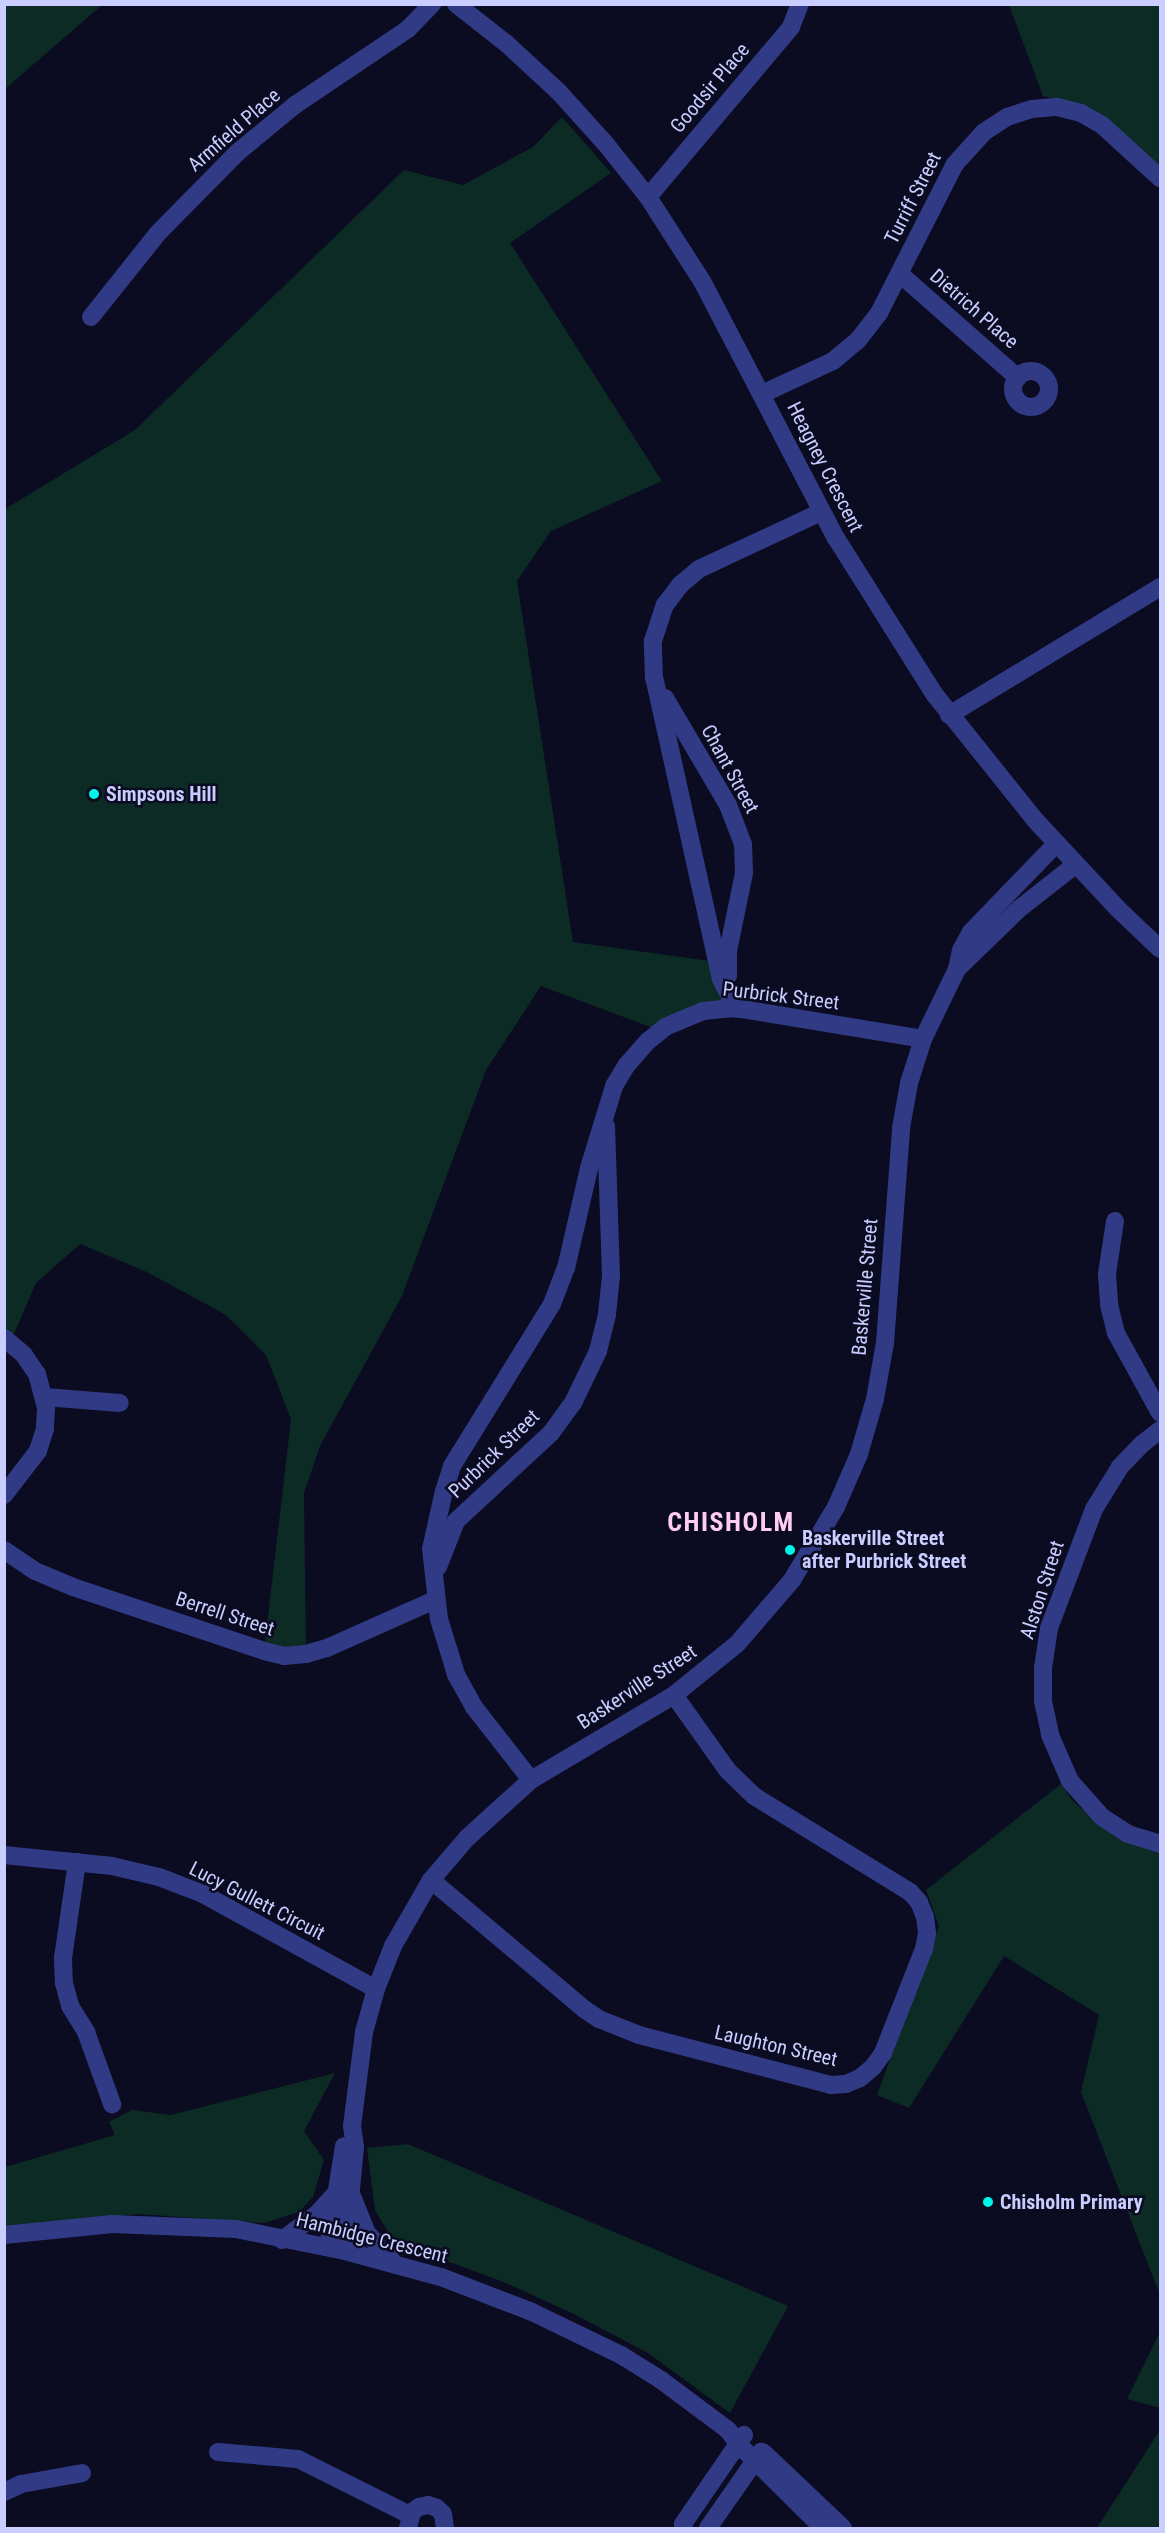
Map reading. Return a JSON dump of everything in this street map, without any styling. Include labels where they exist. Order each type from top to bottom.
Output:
[{"type":"street","name":"Armfield Place","points":[[91,317],[158,233],[238,152],[295,105],[408,29],[432,4]]},
{"type":"street","name":"Heagney Crescent","points":[[456,4],[507,44],[558,91],[605,143],[648,197],[702,281],[822,512],[882,615],[949,714],[1005,787],[1075,866],[1161,949]]},
{"type":"street","name":"Goodsir Place","points":[[648,197],[791,27],[800,4]]},
{"type":"street","name":"Turriff Street","points":[[762,394],[833,361],[858,340],[879,314],[955,164],[984,132],[1007,117],[1032,109],[1057,107],[1081,113],[1102,125],[1161,178]]},
{"type":"street","name":"Dietrich Place","points":[[900,274],[1018,378]]},
{"type":"street","name":"Chant Street","points":[[729,1002],[721,979],[654,678],[652,654],[655,629],[665,605],[680,585],[699,569],[822,512]]},
{"type":"street","points":[[949,714],[1161,587]]},
{"type":"street","name":"Chant Street","points":[[654,678],[729,805],[743,844],[744,873],[728,951],[729,1002]]},
{"type":"street","name":"Baskerville Street","points":[[337,2249],[364,2032],[376,1989],[393,1947],[431,1880],[466,1838],[531,1780],[674,1695],[737,1644],[792,1580],[836,1507],[859,1454],[875,1399],[885,1343],[901,1128],[909,1083],[923,1039],[957,969],[961,950],[971,932],[1056,844]]},
{"type":"street","name":"Baskerville Street","points":[[957,969],[1027,902],[1075,866]]},
{"type":"street","name":"Purbrick Street","points":[[531,1780],[474,1707],[449,1657],[435,1593],[431,1549],[452,1466],[552,1304],[566,1268],[606,1107],[626,1066],[648,1041],[684,1018],[729,1002],[923,1039]]},
{"type":"street","name":"Purbrick Street","points":[[435,1593],[441,1553],[456,1521],[551,1433],[573,1403],[598,1351],[607,1314],[611,1276],[606,1107]]},
{"type":"street","points":[[1115,1221],[1107,1274],[1111,1314],[1116,1333],[1128,1359],[1161,1413]]},
{"type":"street","points":[[4,1338],[24,1355],[37,1374],[45,1397],[45,1429],[38,1451],[4,1495]]},
{"type":"street","points":[[45,1397],[120,1403]]},
{"type":"street","name":"Alston Street","points":[[1161,1430],[1142,1444],[1120,1467],[1094,1509],[1049,1628],[1043,1665],[1043,1690],[1050,1736],[1070,1781],[1102,1817],[1128,1834],[1161,1844]]},
{"type":"street","name":"Berrell Street","points":[[4,1550],[35,1571],[73,1587],[284,1656],[306,1654],[327,1648],[435,1593]]},
{"type":"street","name":"Laughton Street","points":[[431,1880],[584,2009],[599,2019],[639,2035],[831,2085],[846,2084],[860,2078],[873,2067],[883,2053],[924,1949],[927,1933],[925,1917],[919,1902],[910,1892],[754,1796],[728,1771],[674,1695]]},
{"type":"street","name":"Lucy Gullett Circuit","points":[[4,1855],[112,1866],[159,1877],[203,1894],[376,1989]]},
{"type":"street","points":[[77,1862],[63,1958],[64,1983],[70,2006],[86,2032],[112,2104]]},
{"type":"street","points":[[282,2240],[344,2192],[367,2233],[393,2262]]},
{"type":"street","name":"Hambidge Crescent","points":[[4,2235],[112,2224],[236,2229],[393,2262],[487,2293],[621,2355],[737,2436],[843,2529]]},
{"type":"street","points":[[684,2529],[683,2524],[737,2436]]},
{"type":"street","points":[[218,2452],[298,2459],[409,2522],[419,2506],[432,2506],[443,2514],[445,2529]]},
{"type":"street","points":[[708,2529],[758,2456]]},
{"type":"street","name":"Hambidge Crescent","points":[[758,2456],[823,2529]]},
{"type":"street","points":[[4,2492],[21,2484],[82,2473]]},
{"type":"green space","points":[[5,4],[102,4],[102,5],[5,89]]},
{"type":"green space","points":[[1009,5],[1160,5],[1160,167],[1077,104],[1043,96]]},
{"type":"green space","name":"Simpsons Hill","points":[[562,117],[611,173],[510,243],[662,481],[551,531],[517,581],[573,942],[717,962],[730,1008],[661,1031],[541,986],[486,1070],[402,1296],[320,1446],[304,1493],[306,1654],[264,1651],[291,1419],[266,1355],[226,1315],[147,1272],[80,1244],[36,1283],[10,1343],[5,1339],[5,509],[135,430],[404,170],[463,185],[533,147]]},
{"type":"green space","points":[[1061,1784],[1072,1800],[1102,1827],[1125,1840],[1160,1852],[1160,2295],[1081,2092],[1099,2015],[1004,1956],[909,2108],[877,2095],[939,1926],[926,1890]]},
{"type":"green space","points":[[335,2073],[304,2131],[324,2160],[313,2197],[299,2212],[264,2223],[140,2214],[5,2227],[5,2167],[115,2135],[109,2122],[132,2110],[171,2115]]},
{"type":"green space","points":[[408,2144],[788,2306],[730,2413],[648,2353],[576,2315],[506,2283],[407,2246],[396,2246],[375,2210],[367,2148]]},
{"type":"green space","points":[[1160,2332],[1160,2408],[1127,2399]]},
{"type":"green space","points":[[1160,2430],[1160,2528],[1097,2528]]},
{"type":"place","name":"Simpsons Hill","points":[[94,794]]},
{"type":"place","name":"Baskerville Street after Purbrick Street","points":[[790,1550]]},
{"type":"place","name":"Chisholm Primary","points":[[988,2202]]},
{"type":"district","name":"CHISHOLM","points":[[731,1523]]}]
